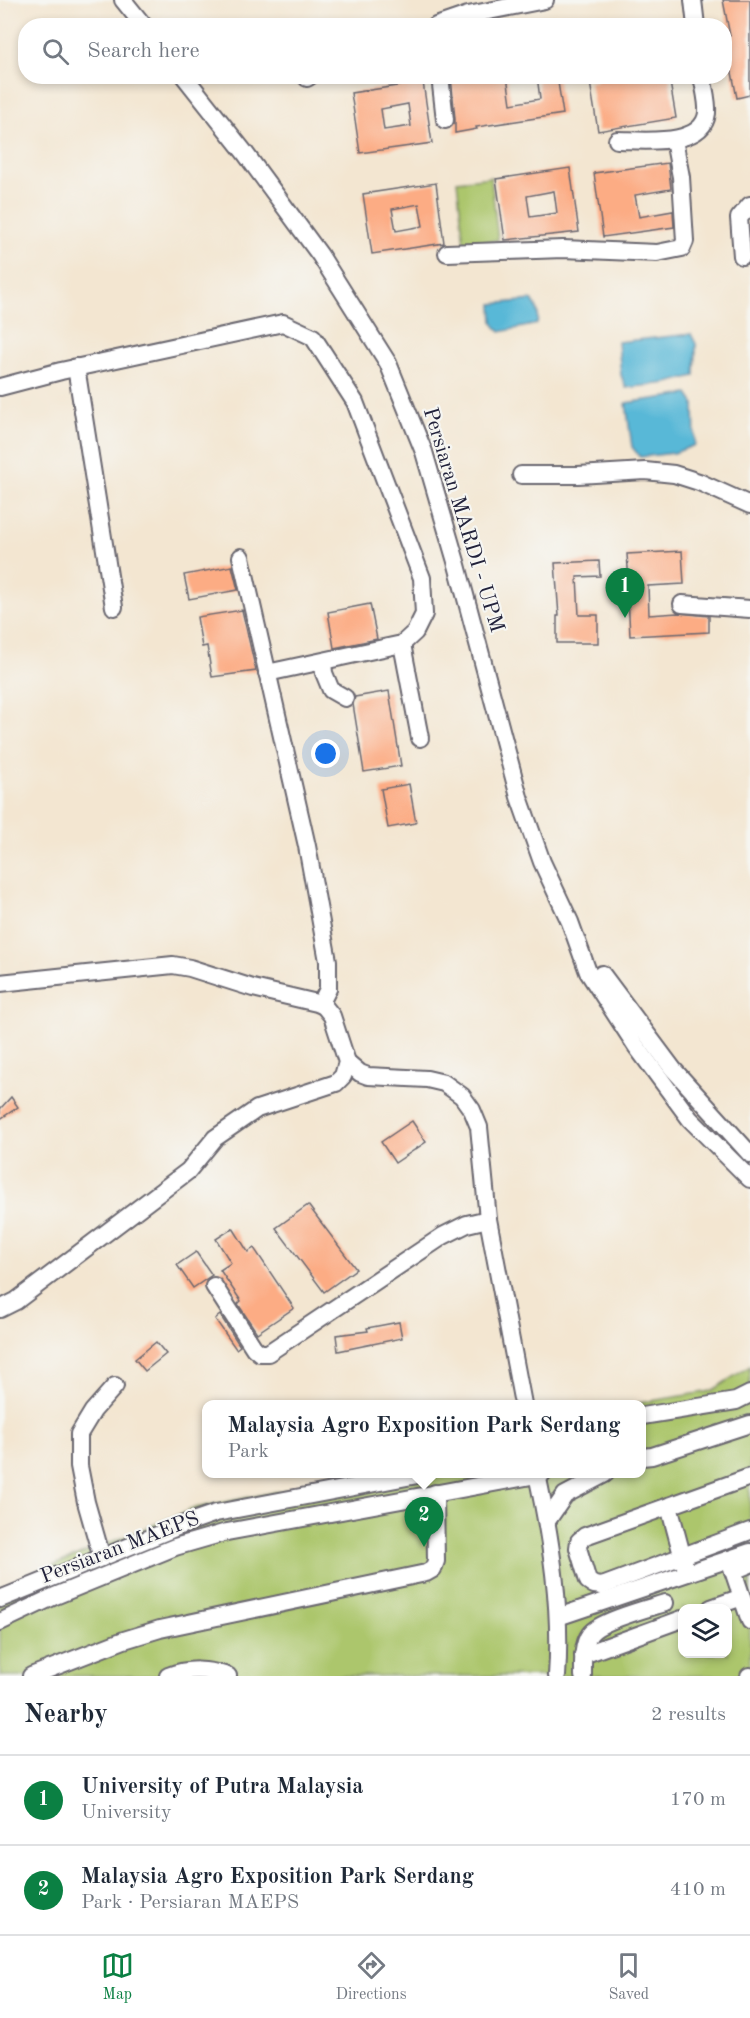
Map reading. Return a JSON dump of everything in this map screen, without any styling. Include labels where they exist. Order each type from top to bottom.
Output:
[{"type":"street","points":[[123,0],[138,18]]},
{"type":"street","points":[[459,18],[545,0]]},
{"type":"street","points":[[693,0],[695,18]]},
{"type":"street","name":"Persiaran MARDI - UPM","points":[[190,84],[245,153],[320,255],[388,363],[424,452],[457,565],[519,797],[542,862],[570,922],[595,966],[673,1069],[750,1154]]},
{"type":"street","points":[[441,84],[445,120]]},
{"type":"street","points":[[617,140],[674,140],[684,138],[700,129],[707,114],[703,84]]},
{"type":"street","points":[[447,253],[563,249],[657,253],[682,248],[685,241],[674,140]]},
{"type":"street","points":[[742,256],[739,218],[750,205]]},
{"type":"street","points":[[0,387],[283,323],[313,337],[355,402],[422,578],[424,614],[415,632],[402,644],[267,673]]},
{"type":"street","points":[[76,368],[114,607]]},
{"type":"street","points":[[521,475],[578,475],[645,471],[674,474],[699,482],[750,505]]},
{"type":"street","points":[[241,556],[307,846],[328,961],[325,997],[347,1062],[360,1074],[427,1079],[444,1083],[462,1096],[472,1110],[479,1127],[488,1219],[522,1400]]},
{"type":"street","points":[[682,604],[750,609]]},
{"type":"street","points":[[402,644],[420,738]]},
{"type":"street","points":[[323,662],[324,674],[331,690],[345,698]]},
{"type":"street","name":"Persiaran MARDI - UPM","points":[[570,922],[588,972],[636,1046],[690,1119],[750,1179]]},
{"type":"street","points":[[0,983],[173,965],[190,968],[253,988],[317,1003],[325,997]]},
{"type":"street","points":[[0,1309],[16,1301],[188,1171],[215,1138],[257,1109],[336,1083],[343,1076],[347,1062]]},
{"type":"street","points":[[214,1286],[255,1348],[260,1353],[268,1353],[443,1236],[467,1224],[488,1219]]},
{"type":"street","points":[[102,1558],[86,1502],[79,1466],[79,1434],[93,1411],[115,1386]]},
{"type":"street","points":[[646,1415],[736,1401],[750,1394]]},
{"type":"street","points":[[646,1458],[750,1424]]},
{"type":"street","points":[[750,1477],[585,1536],[579,1541],[578,1548],[588,1581],[602,1586],[750,1531]]},
{"type":"street","name":"Persiaran MAEPS","points":[[0,1599],[187,1522],[216,1514],[398,1478]]},
{"type":"street","name":"Persiaran MAEPS","points":[[0,1622],[55,1596],[175,1547],[227,1532],[517,1478]]},
{"type":"street","points":[[540,1478],[558,1617],[557,1676]]},
{"type":"street","points":[[546,1521],[565,1495],[596,1478]]},
{"type":"street","points":[[31,1676],[124,1640],[160,1629],[426,1573],[433,1569],[436,1561],[435,1493]]},
{"type":"street","points":[[669,1506],[688,1573]]},
{"type":"street","points":[[731,1565],[750,1552]]},
{"type":"street","points":[[558,1617],[688,1573],[750,1564]]},
{"type":"street","points":[[731,1565],[750,1620]]},
{"type":"street","points":[[722,1604],[742,1597]]},
{"type":"street","points":[[584,1676],[584,1655],[590,1633],[600,1625],[665,1603]]},
{"type":"street","points":[[584,1655],[678,1620]]},
{"type":"street","points":[[168,1676],[193,1669],[214,1671],[228,1676]]},
{"type":"green space","points":[[491,177],[498,240],[464,244],[457,181]]},
{"type":"green space","points":[[750,1366],[750,1676],[0,1676],[0,1587],[195,1508],[344,1478],[646,1478],[646,1402],[711,1391]]},
{"type":"water","points":[[532,300],[538,311],[537,324],[500,332],[493,323],[492,304]]},
{"type":"water","points":[[691,334],[696,344],[695,376],[667,383],[626,388],[621,375],[618,342]]},
{"type":"water","points":[[688,394],[694,403],[695,445],[674,453],[640,457],[632,447],[626,403]]},
{"type":"building","points":[[723,0],[750,0],[750,95],[737,98],[732,73],[732,18],[726,18]]},
{"type":"building","points":[[423,84],[432,143],[360,153],[351,93]],"holes":[[[408,104],[411,126],[384,130],[381,109]]]},
{"type":"building","points":[[452,84],[508,84],[511,104],[540,99],[538,84],[558,84],[563,114],[476,127],[477,129],[455,133]]},
{"type":"building","points":[[590,84],[670,84],[676,118],[598,131]]},
{"type":"building","points":[[668,163],[671,189],[635,195],[639,217],[673,211],[674,227],[603,237],[594,173]]},
{"type":"building","points":[[570,168],[579,232],[505,240],[496,179]],"holes":[[[554,191],[557,213],[530,217],[527,196]]]},
{"type":"building","points":[[436,183],[444,243],[372,254],[363,194]],"holes":[[[419,204],[423,226],[396,231],[392,209]]]},
{"type":"building","points":[[682,551],[684,584],[648,586],[649,615],[678,613],[709,616],[709,632],[630,636],[627,554]]},
{"type":"building","points":[[599,561],[600,576],[577,577],[579,615],[598,615],[598,643],[557,643],[557,616],[559,616],[555,563]]},
{"type":"building","points":[[232,566],[238,590],[189,599],[184,575]]},
{"type":"building","points":[[370,604],[377,639],[334,648],[328,612]]},
{"type":"building","points":[[242,610],[256,671],[212,677],[207,646],[202,647],[197,617]]},
{"type":"building","points":[[389,691],[401,766],[364,772],[353,704],[355,697]]},
{"type":"building","points":[[409,784],[416,823],[388,828],[381,789]]},
{"type":"building","points":[[11,1097],[18,1107],[0,1119],[0,1109]]},
{"type":"building","points":[[412,1121],[426,1142],[395,1163],[381,1142]]},
{"type":"building","points":[[308,1205],[356,1269],[324,1292],[276,1228]]},
{"type":"building","points":[[233,1228],[248,1252],[254,1248],[294,1308],[257,1333],[238,1304],[241,1301],[220,1270],[231,1263],[216,1239]]},
{"type":"building","points":[[196,1252],[212,1275],[193,1288],[177,1265]]},
{"type":"building","points":[[220,1315],[240,1346],[236,1349],[215,1319]]},
{"type":"building","points":[[399,1322],[402,1338],[338,1351],[336,1335],[368,1331],[367,1328]]},
{"type":"building","points":[[156,1342],[166,1354],[145,1371],[135,1359]]},
{"type":"place","name":"University of Putra Malaysia","points":[[625,618]]},
{"type":"place","name":"Malaysia Agro Exposition Park Serdang","points":[[424,1547]]}]
